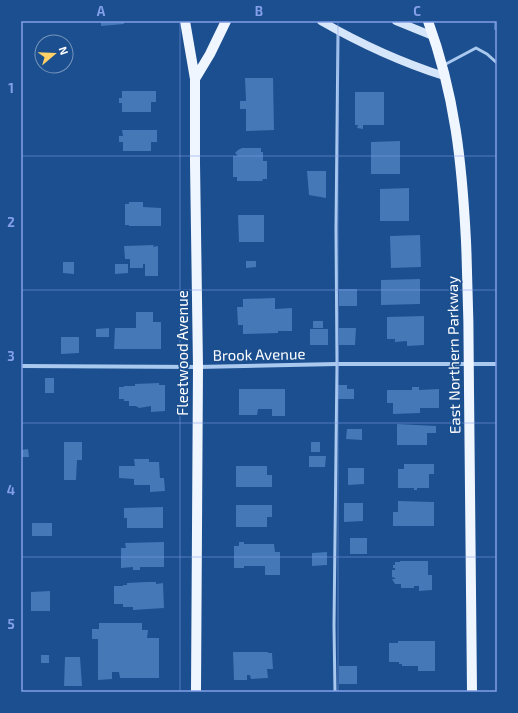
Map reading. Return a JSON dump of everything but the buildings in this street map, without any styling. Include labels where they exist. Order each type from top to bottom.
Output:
[{"type":"main road","name":"Fleetwood Avenue","points":[[185,21],[195,79],[198,367],[196,692]]},
{"type":"main road","points":[[195,79],[210,54],[226,21]]},
{"type":"main road","points":[[321,21],[354,40],[413,66],[443,71]]},
{"type":"main road","points":[[396,21],[433,36]]},
{"type":"main road","name":"East Northern Parkway","points":[[428,21],[451,101],[462,175],[467,273],[469,364],[472,692]]},
{"type":"street","name":"Brook Avenue","points":[[21,366],[198,367],[337,364],[497,364]]},
{"type":"lane","points":[[335,692],[334,626],[337,364],[336,229],[338,31]]},
{"type":"lane","points":[[443,71],[476,48],[497,63]]}]
